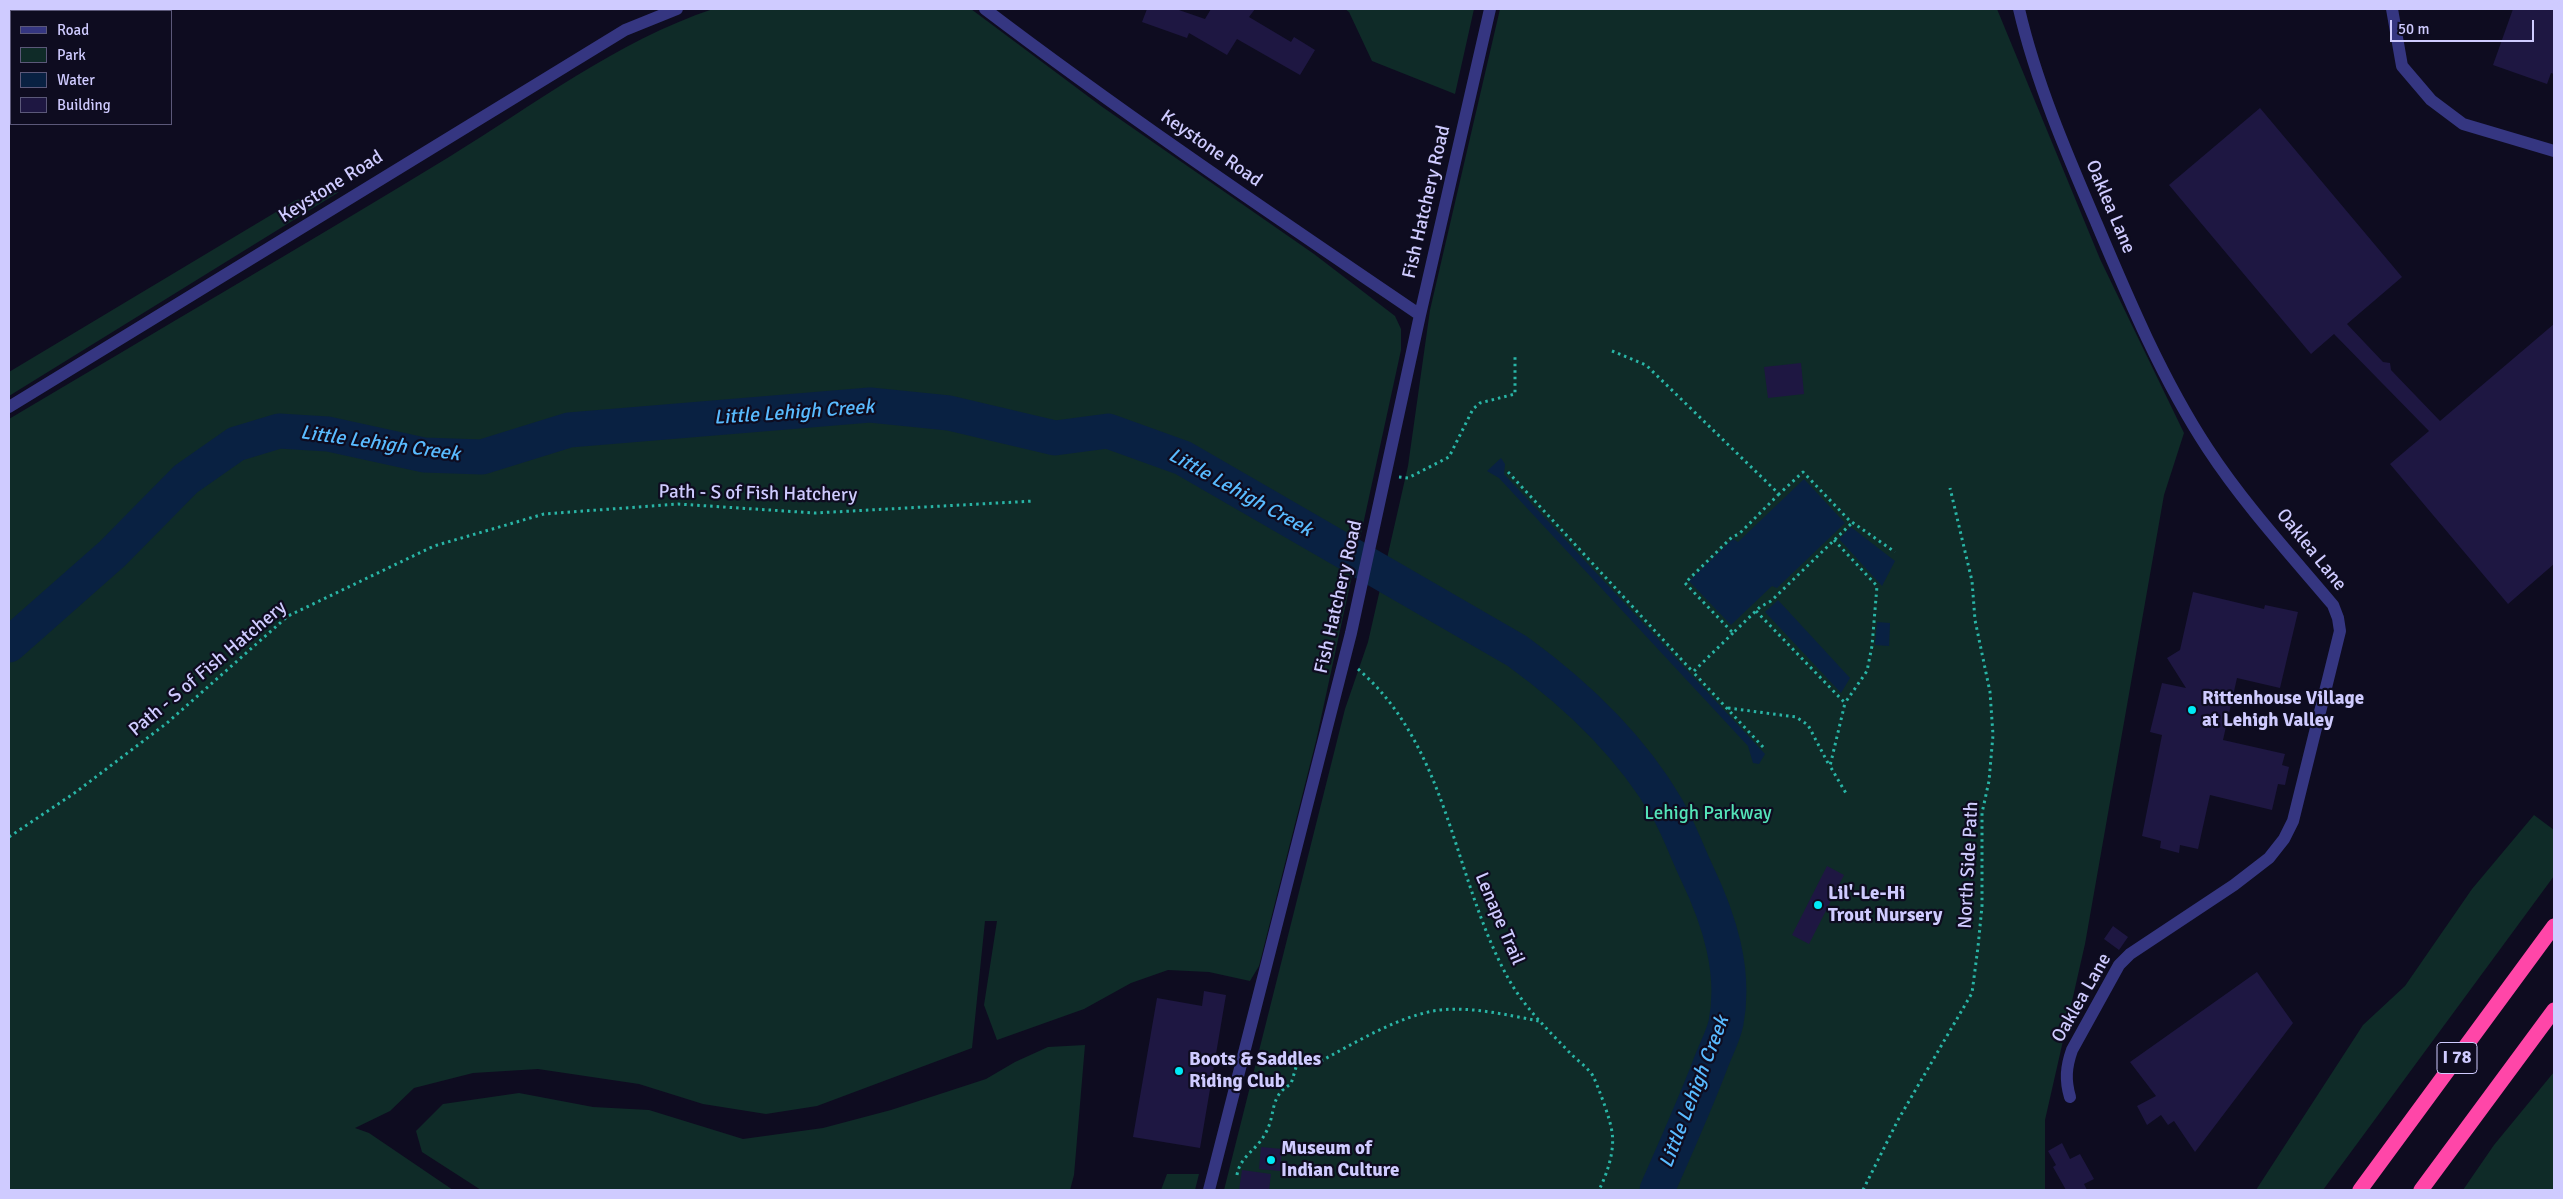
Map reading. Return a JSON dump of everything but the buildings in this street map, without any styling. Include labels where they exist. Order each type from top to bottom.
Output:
[{"type":"highway","name":"I 78","points":[[2360,1190],[2554,926]]},
{"type":"highway","name":"I 78","points":[[2421,1190],[2554,1010]]},
{"type":"street","name":"Keystone Road","points":[[9,407],[625,30],[677,9]]},
{"type":"street","name":"Keystone Road","points":[[985,9],[1246,197],[1420,315]]},
{"type":"street","name":"Fish Hatchery Road","points":[[1209,1190],[1351,633],[1420,315],[1490,9]]},
{"type":"street","name":"Oaklea Lane","points":[[2019,9],[2029,51],[2069,158],[2149,341],[2207,448],[2238,491],[2333,605],[2338,618],[2340,632],[2293,821],[2284,840],[2269,858],[2234,885],[2130,954],[2119,965],[2072,1050],[2067,1064],[2066,1081],[2070,1097]]},
{"type":"street","points":[[2392,9],[2402,66],[2431,100],[2463,124],[2554,151]]},
{"type":"path","points":[[1612,351],[1646,365],[1779,494]]},
{"type":"path","points":[[1385,477],[1408,478],[1449,456],[1474,408],[1480,403],[1515,394],[1515,355]]},
{"type":"path","points":[[1508,472],[1764,748]]},
{"type":"path","points":[[1733,633],[1685,583],[1803,472],[1852,522],[1895,552]]},
{"type":"path","name":"North Side Path","points":[[1863,1190],[1898,1120],[1972,993],[1982,906],[1982,813],[1989,781],[1993,735],[1990,692],[1975,620],[1972,581],[1950,488]]},
{"type":"path","name":"Path - S of Fish Hatchery","points":[[9,837],[76,792],[167,723],[288,616],[434,546],[544,514],[659,505],[678,504],[815,513],[1034,501]]},
{"type":"path","points":[[1694,672],[1756,611],[1771,601],[1852,522]]},
{"type":"path","points":[[1830,766],[1845,703],[1867,671],[1872,646],[1877,586],[1834,540]]},
{"type":"path","points":[[1756,611],[1845,703]]},
{"type":"path","name":"Lenape Trail","points":[[1345,657],[1375,684],[1399,714],[1431,773],[1489,937],[1512,985],[1540,1022],[1593,1076],[1612,1133],[1608,1174],[1599,1190]]},
{"type":"path","points":[[1727,708],[1796,717],[1808,725],[1847,795]]},
{"type":"path","points":[[1237,1175],[1244,1157],[1265,1136],[1279,1091],[1291,1084],[1300,1054],[1319,1062],[1402,1020],[1435,1011],[1485,1011],[1540,1022]]},
{"type":"green space","points":[[713,9],[971,9],[1101,106],[1314,254],[1395,316],[1401,329],[1401,350],[1316,741],[1259,966],[1250,981],[1209,972],[1168,970],[1131,983],[1084,1009],[997,1040],[984,1005],[997,921],[985,921],[972,1048],[817,1106],[766,1114],[703,1104],[639,1084],[538,1069],[473,1073],[414,1088],[390,1111],[355,1128],[369,1133],[453,1190],[9,1190],[9,419],[394,190],[610,56],[678,22]]},
{"type":"green space","points":[[1345,9],[1474,9],[1455,94],[1372,61],[1349,12]]},
{"type":"green space","name":"Lehigh Parkway","points":[[1500,9],[1997,9],[2100,259],[2184,433],[2164,495],[2085,944],[2045,1120],[2045,1190],[1224,1190],[1345,709],[1368,642],[1408,466],[1430,310]]},
{"type":"green space","points":[[339,192],[9,396],[9,372],[296,200]]},
{"type":"green space","points":[[2534,815],[2554,830],[2554,876],[2323,1190],[2256,1190],[2363,1025],[2405,986],[2472,889]]},
{"type":"green space","points":[[1085,1045],[1074,1175],[1070,1190],[481,1190],[422,1152],[416,1131],[443,1104],[519,1093],[593,1107],[649,1110],[743,1139],[823,1128],[891,1110],[986,1079],[1015,1062],[1048,1047]]},
{"type":"green space","points":[[2554,1072],[2554,1190],[2463,1190],[2494,1145]]},
{"type":"green space","points":[[1167,1174],[1199,1174],[1195,1190],[1161,1190]]},
{"type":"water","points":[[1501,458],[1505,464],[1504,474],[1765,754],[1759,764],[1753,763],[1748,746],[1499,478],[1487,471]]},
{"type":"water","points":[[1804,479],[1845,523],[1777,588],[1772,586],[1731,625],[1689,581],[1733,539],[1738,542]]},
{"type":"water","points":[[1851,527],[1895,561],[1882,586],[1839,539]]},
{"type":"water","points":[[1778,600],[1850,678],[1841,693],[1765,612]]},
{"type":"water","points":[[1877,622],[1890,623],[1889,646],[1875,645]]},
{"type":"waterway","name":"Little Lehigh Creek","points":[[9,645],[112,554],[186,479],[236,444],[279,431],[328,434],[424,455],[482,457],[569,430],[870,405],[949,413],[1055,438],[1108,431],[1183,458],[1517,651],[1560,684],[1600,722],[1619,742],[1652,785],[1675,824],[1712,909],[1724,946],[1729,984],[1729,1004],[1723,1034],[1657,1190]]},
{"type":"place","name":"Rittenhouse Village at Lehigh Valley","points":[[2192,710]]},
{"type":"place","name":"Lil'-Le-Hi Trout Nursery","points":[[1818,905]]},
{"type":"place","name":"Boots & Saddles Riding Club","points":[[1179,1071]]},
{"type":"place","name":"Museum of Indian Culture","points":[[1271,1160]]}]
